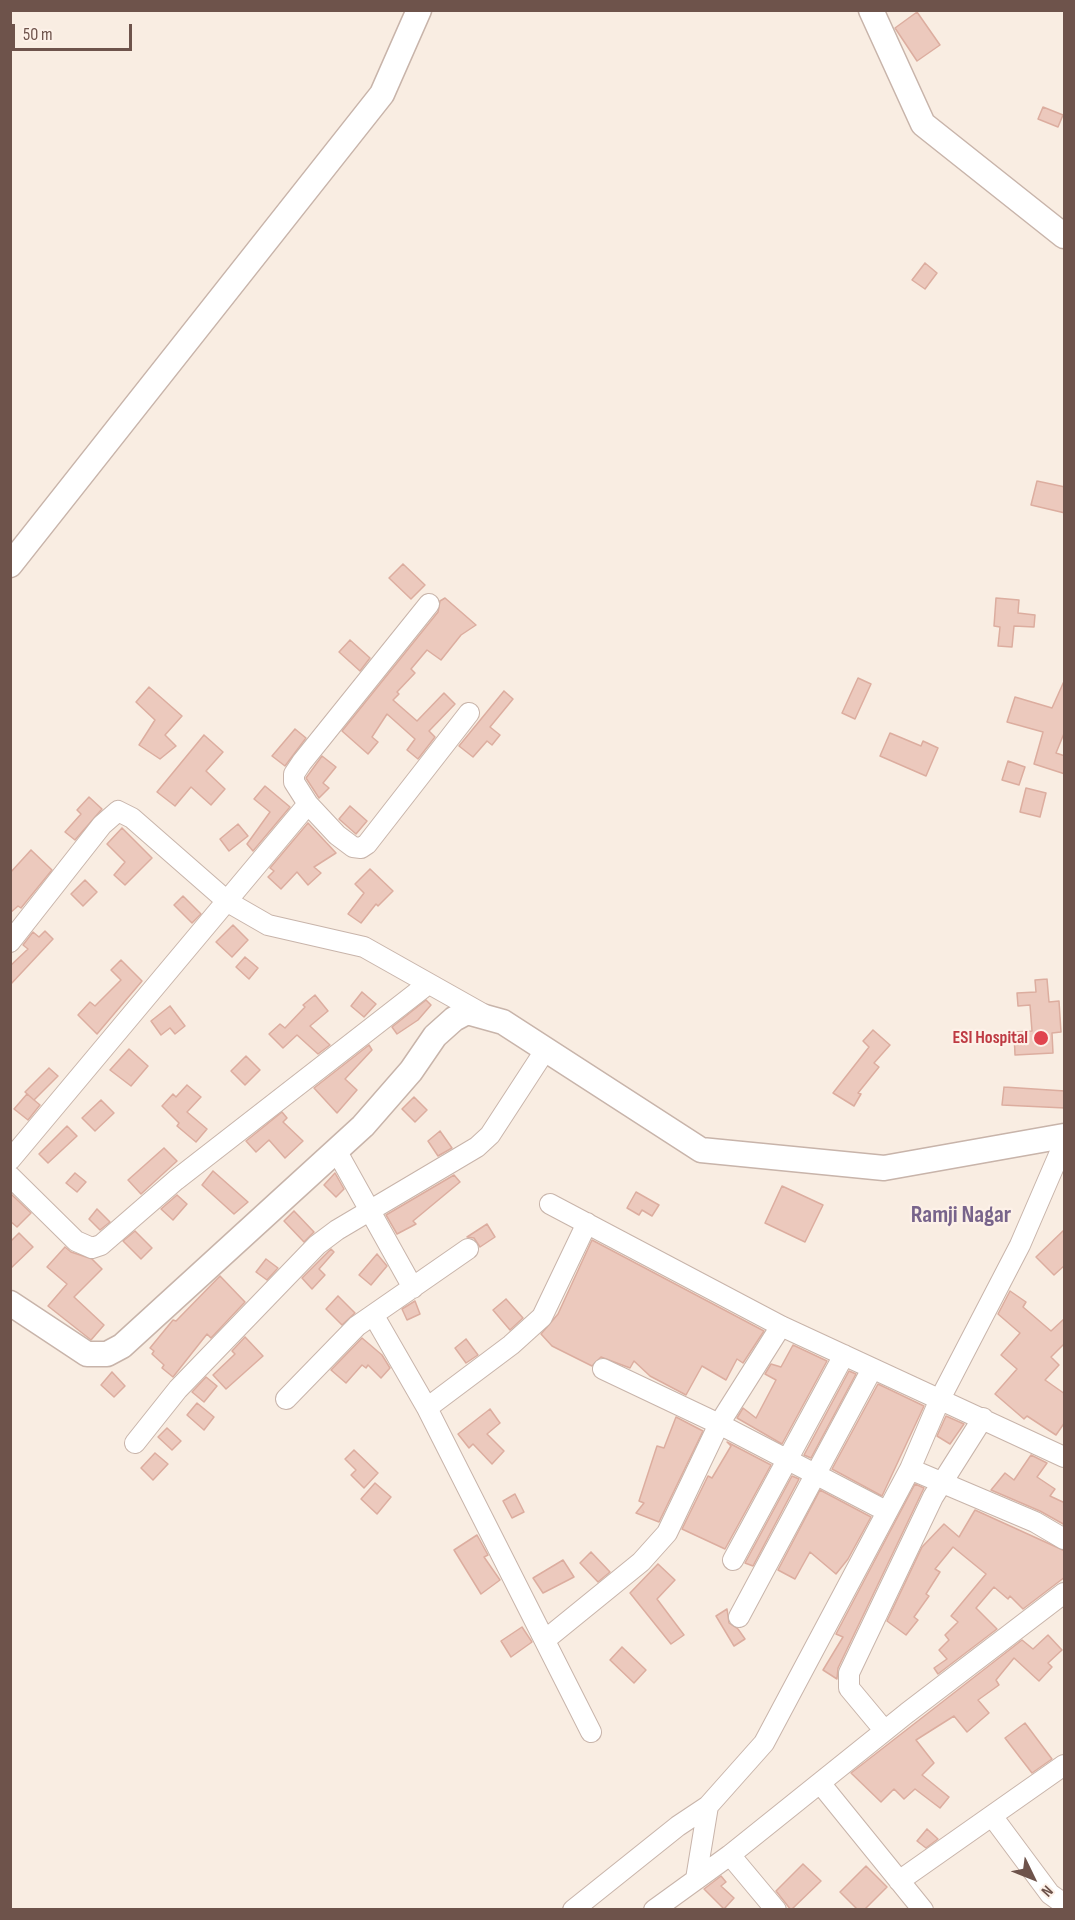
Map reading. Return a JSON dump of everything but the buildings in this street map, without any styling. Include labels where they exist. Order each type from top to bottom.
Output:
[{"type":"street","points":[[10,565],[382,94],[419,10]]},
{"type":"street","points":[[871,10],[923,124],[1065,236]]},
{"type":"street","points":[[429,604],[294,774],[294,782],[308,804],[337,835],[352,847],[361,848],[469,713]]},
{"type":"street","points":[[10,1160],[308,804]]},
{"type":"street","points":[[10,942],[102,825],[118,812],[132,818],[228,902],[268,925],[364,947],[493,1020]]},
{"type":"street","points":[[10,1176],[76,1241],[92,1248],[101,1245],[176,1180],[428,984]]},
{"type":"street","points":[[10,1303],[87,1354],[107,1354],[122,1346],[336,1150],[380,1107],[411,1071],[435,1036],[454,1019],[467,1012],[503,1022],[701,1150],[884,1168],[1065,1136]]},
{"type":"street","points":[[135,1443],[178,1389],[317,1245],[484,1141],[546,1049]]},
{"type":"street","points":[[573,1910],[678,1826],[708,1806],[764,1743],[910,1469],[940,1399],[1020,1245],[1065,1143]]},
{"type":"street","points":[[336,1150],[413,1288]]},
{"type":"street","points":[[550,1203],[781,1326],[983,1419],[1063,1453]]},
{"type":"street","points":[[427,1408],[537,1323],[587,1223]]},
{"type":"street","points":[[285,1399],[357,1326],[468,1250]]},
{"type":"street","points":[[374,1316],[427,1408],[591,1732]]},
{"type":"street","points":[[545,1640],[598,1598],[655,1547],[667,1533],[718,1424],[781,1326]]},
{"type":"street","points":[[733,1560],[789,1461],[844,1355]]},
{"type":"street","points":[[603,1369],[718,1424],[886,1511]]},
{"type":"street","points":[[739,1617],[872,1369]]},
{"type":"street","points":[[884,1730],[849,1688],[849,1673],[940,1484],[983,1419]]},
{"type":"street","points":[[910,1469],[940,1484],[1035,1522],[1065,1539]]},
{"type":"street","points":[[654,1910],[730,1855],[884,1730],[1065,1593]]},
{"type":"street","points":[[899,1881],[1065,1765]]},
{"type":"street","points":[[820,1783],[923,1910]]},
{"type":"street","points":[[696,1879],[708,1806]]},
{"type":"street","points":[[992,1816],[1050,1894],[1065,1904]]},
{"type":"street","points":[[730,1855],[776,1910]]},
{"type":"place","name":"ESI Hospital","points":[[1041,1038]]},
{"type":"district","name":"Ramji Nagar","points":[[961,1216]]}]
